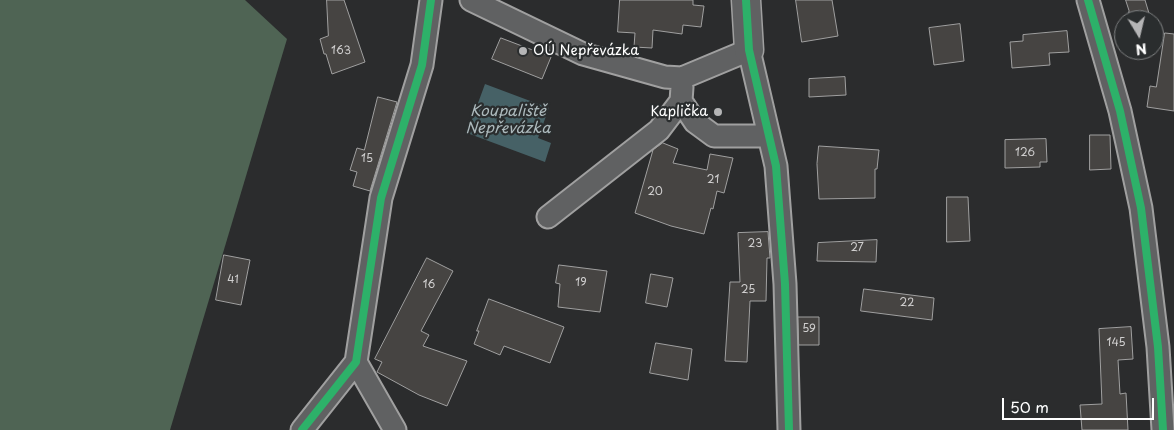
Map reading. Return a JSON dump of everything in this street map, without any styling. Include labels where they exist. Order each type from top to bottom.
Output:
[{"type":"street","points":[[302,430],[356,362],[381,198],[422,65],[431,0]]},
{"type":"street","points":[[471,0],[582,54],[665,78],[682,78],[749,50]]},
{"type":"street","points":[[746,0],[749,50],[776,166],[785,284],[789,430]]},
{"type":"street","points":[[1088,0],[1120,111],[1141,208],[1158,346],[1163,430]]},
{"type":"street","points":[[548,217],[660,130],[681,101],[682,78]]},
{"type":"street","points":[[681,101],[695,122],[714,136],[769,136]]},
{"type":"street","points":[[356,362],[395,430]]},
{"type":"green space","points":[[0,0],[245,0],[287,39],[170,430],[0,430]]},
{"type":"water","name":"Koupaliště Nepřevázka","points":[[485,84],[549,108],[538,138],[551,143],[545,162],[467,133]]},
{"type":"building","points":[[327,0],[344,0],[365,62],[332,74],[320,39],[328,36]]},
{"type":"building","points":[[620,0],[693,0],[693,5],[704,6],[701,27],[683,25],[682,34],[653,30],[652,48],[634,47],[635,33],[618,32]]},
{"type":"building","points":[[796,0],[832,0],[838,36],[802,42]]},
{"type":"building","points":[[1126,0],[1145,0],[1148,10],[1129,10]]},
{"type":"building","points":[[960,24],[964,61],[934,65],[929,28]]},
{"type":"building","points":[[1067,31],[1069,52],[1049,53],[1050,65],[1012,68],[1010,42],[1023,41],[1023,35]]},
{"type":"building","points":[[1165,33],[1174,34],[1174,111],[1147,107],[1150,86],[1156,87],[1160,60],[1164,60]]},
{"type":"building","points":[[501,38],[551,57],[542,79],[492,59]]},
{"type":"building","points":[[845,77],[846,95],[809,97],[809,79]]},
{"type":"building","points":[[378,97],[397,102],[370,191],[353,186],[357,172],[350,170],[357,148],[364,150]]},
{"type":"building","points":[[1090,135],[1110,135],[1111,169],[1090,170]]},
{"type":"building","points":[[1046,139],[1047,162],[1040,162],[1040,167],[1005,168],[1005,140]]},
{"type":"building","points":[[663,143],[678,149],[673,163],[707,170],[710,154],[733,158],[724,193],[717,191],[704,234],[671,226],[635,213],[653,150]]},
{"type":"building","points":[[819,146],[879,150],[877,169],[875,169],[875,198],[819,199],[817,164]]},
{"type":"building","points":[[947,197],[968,197],[970,241],[947,242]]},
{"type":"building","points":[[768,232],[770,258],[767,258],[766,301],[750,301],[747,362],[725,361],[730,282],[740,282],[738,233]]},
{"type":"building","points":[[877,240],[876,262],[817,261],[818,243]]},
{"type":"building","points":[[224,255],[250,260],[241,305],[216,300]]},
{"type":"building","points":[[427,258],[453,271],[421,331],[429,335],[423,346],[467,361],[447,406],[419,395],[377,372],[382,362],[375,359]]},
{"type":"building","points":[[559,265],[607,271],[600,312],[558,307],[560,284],[556,283]]},
{"type":"building","points":[[651,274],[673,278],[667,307],[646,303]]},
{"type":"building","points":[[864,289],[934,298],[932,320],[861,311]]},
{"type":"building","points":[[489,299],[564,327],[550,363],[504,346],[500,355],[474,344]]},
{"type":"building","points":[[798,317],[819,317],[819,345],[799,345]]},
{"type":"building","points":[[1131,327],[1133,359],[1118,360],[1120,394],[1126,393],[1128,430],[1082,430],[1080,405],[1102,404],[1099,329]]},
{"type":"building","points":[[656,343],[692,349],[688,380],[650,373]]},
{"type":"cycle path","points":[[302,430],[356,362],[381,198],[422,65],[431,0]]},
{"type":"cycle path","points":[[746,0],[749,50],[776,166],[785,284],[789,430]]},
{"type":"cycle path","points":[[1088,0],[1120,111],[1141,208],[1158,347],[1163,430]]},
{"type":"place","name":"OÚ Nepřevázka","points":[[523,51]]},
{"type":"place","name":"Kaplička","points":[[718,112]]}]
